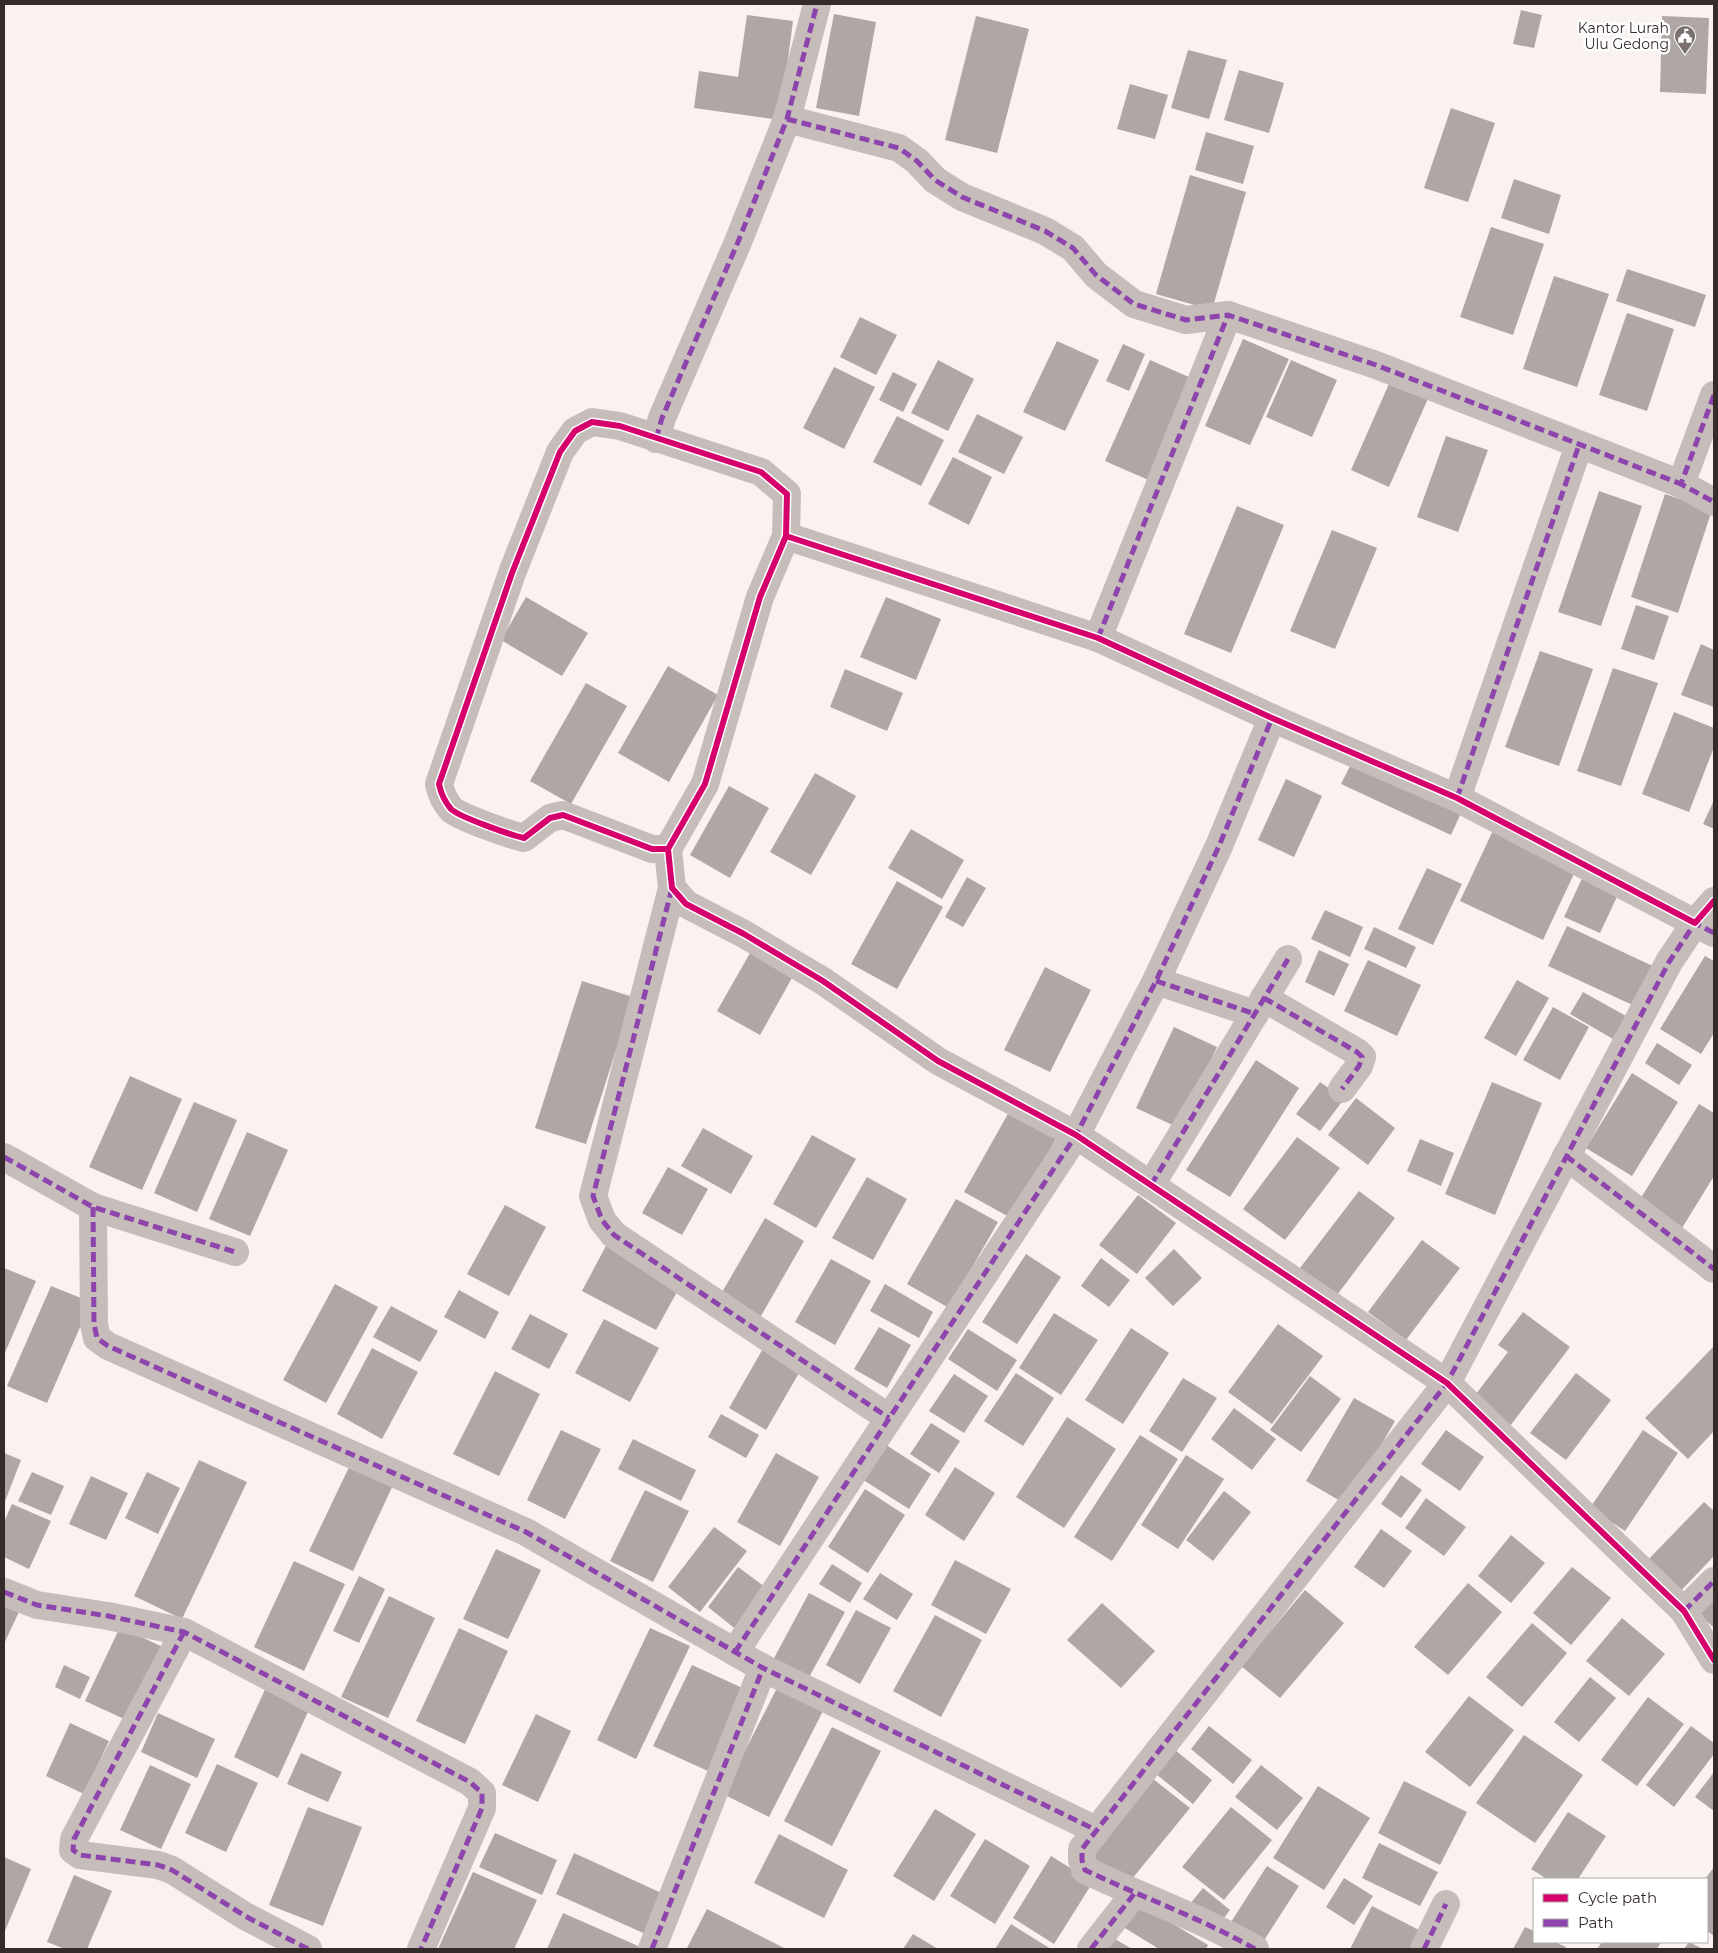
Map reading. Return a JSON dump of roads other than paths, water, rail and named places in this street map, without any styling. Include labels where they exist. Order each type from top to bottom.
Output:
[{"type":"street","points":[[656,439],[662,418],[738,242],[787,119],[817,4]]},
{"type":"street","points":[[787,119],[899,148],[917,161],[935,180],[962,197],[1045,231],[1073,248],[1096,275],[1134,304],[1186,320],[1228,315],[1376,365],[1681,484],[1714,502]]},
{"type":"street","points":[[1098,638],[1228,315]]},
{"type":"street","points":[[1681,484],[1714,395]]},
{"type":"street","points":[[668,850],[652,849],[563,815],[550,818],[524,838],[511,835],[452,810],[442,795],[439,784],[512,573],[560,452],[575,431],[592,422],[620,426],[761,472],[787,494],[786,536],[760,597],[705,784],[668,850],[672,888],[593,1196],[602,1220],[614,1235],[890,1418]]},
{"type":"street","points":[[1457,798],[1579,445]]},
{"type":"street","points":[[786,536],[1098,638],[1272,718],[1457,798],[1705,928]]},
{"type":"street","points":[[735,1652],[1076,1136],[1156,981],[1219,846],[1272,718]]},
{"type":"street","points":[[672,888],[686,904],[744,934],[823,981],[938,1061],[1076,1136],[1447,1383],[1684,1611],[1714,1660]]},
{"type":"street","points":[[1255,1949],[1234,1937],[1134,1894],[1085,1870],[1082,1860],[1082,1848],[1447,1383],[1669,962],[1705,928],[1714,901]]},
{"type":"street","points":[[1151,1185],[1288,959]]},
{"type":"street","points":[[1156,981],[1259,1006],[1357,1052],[1362,1058],[1359,1066],[1342,1089]]},
{"type":"street","points":[[1566,1156],[1714,1269]]},
{"type":"street","points":[[4,1157],[93,1207],[236,1252]]},
{"type":"street","points":[[93,1207],[94,1324],[97,1338],[108,1346],[526,1532],[763,1668],[1096,1830]]},
{"type":"street","points":[[1684,1611],[1714,1581]]},
{"type":"street","points":[[4,1592],[37,1605],[108,1616],[184,1632],[470,1782],[482,1793],[482,1808],[421,1949]]},
{"type":"street","points":[[184,1632],[74,1838],[73,1850],[80,1855],[158,1865],[172,1870],[245,1916],[300,1947]]},
{"type":"street","points":[[652,1949],[763,1668]]},
{"type":"street","points":[[1091,1949],[1134,1894]]},
{"type":"street","points":[[1424,1949],[1446,1904]]},
{"type":"place","name":"Kantor Lurah Ulu Gedong","points":[[1685,55]]}]
